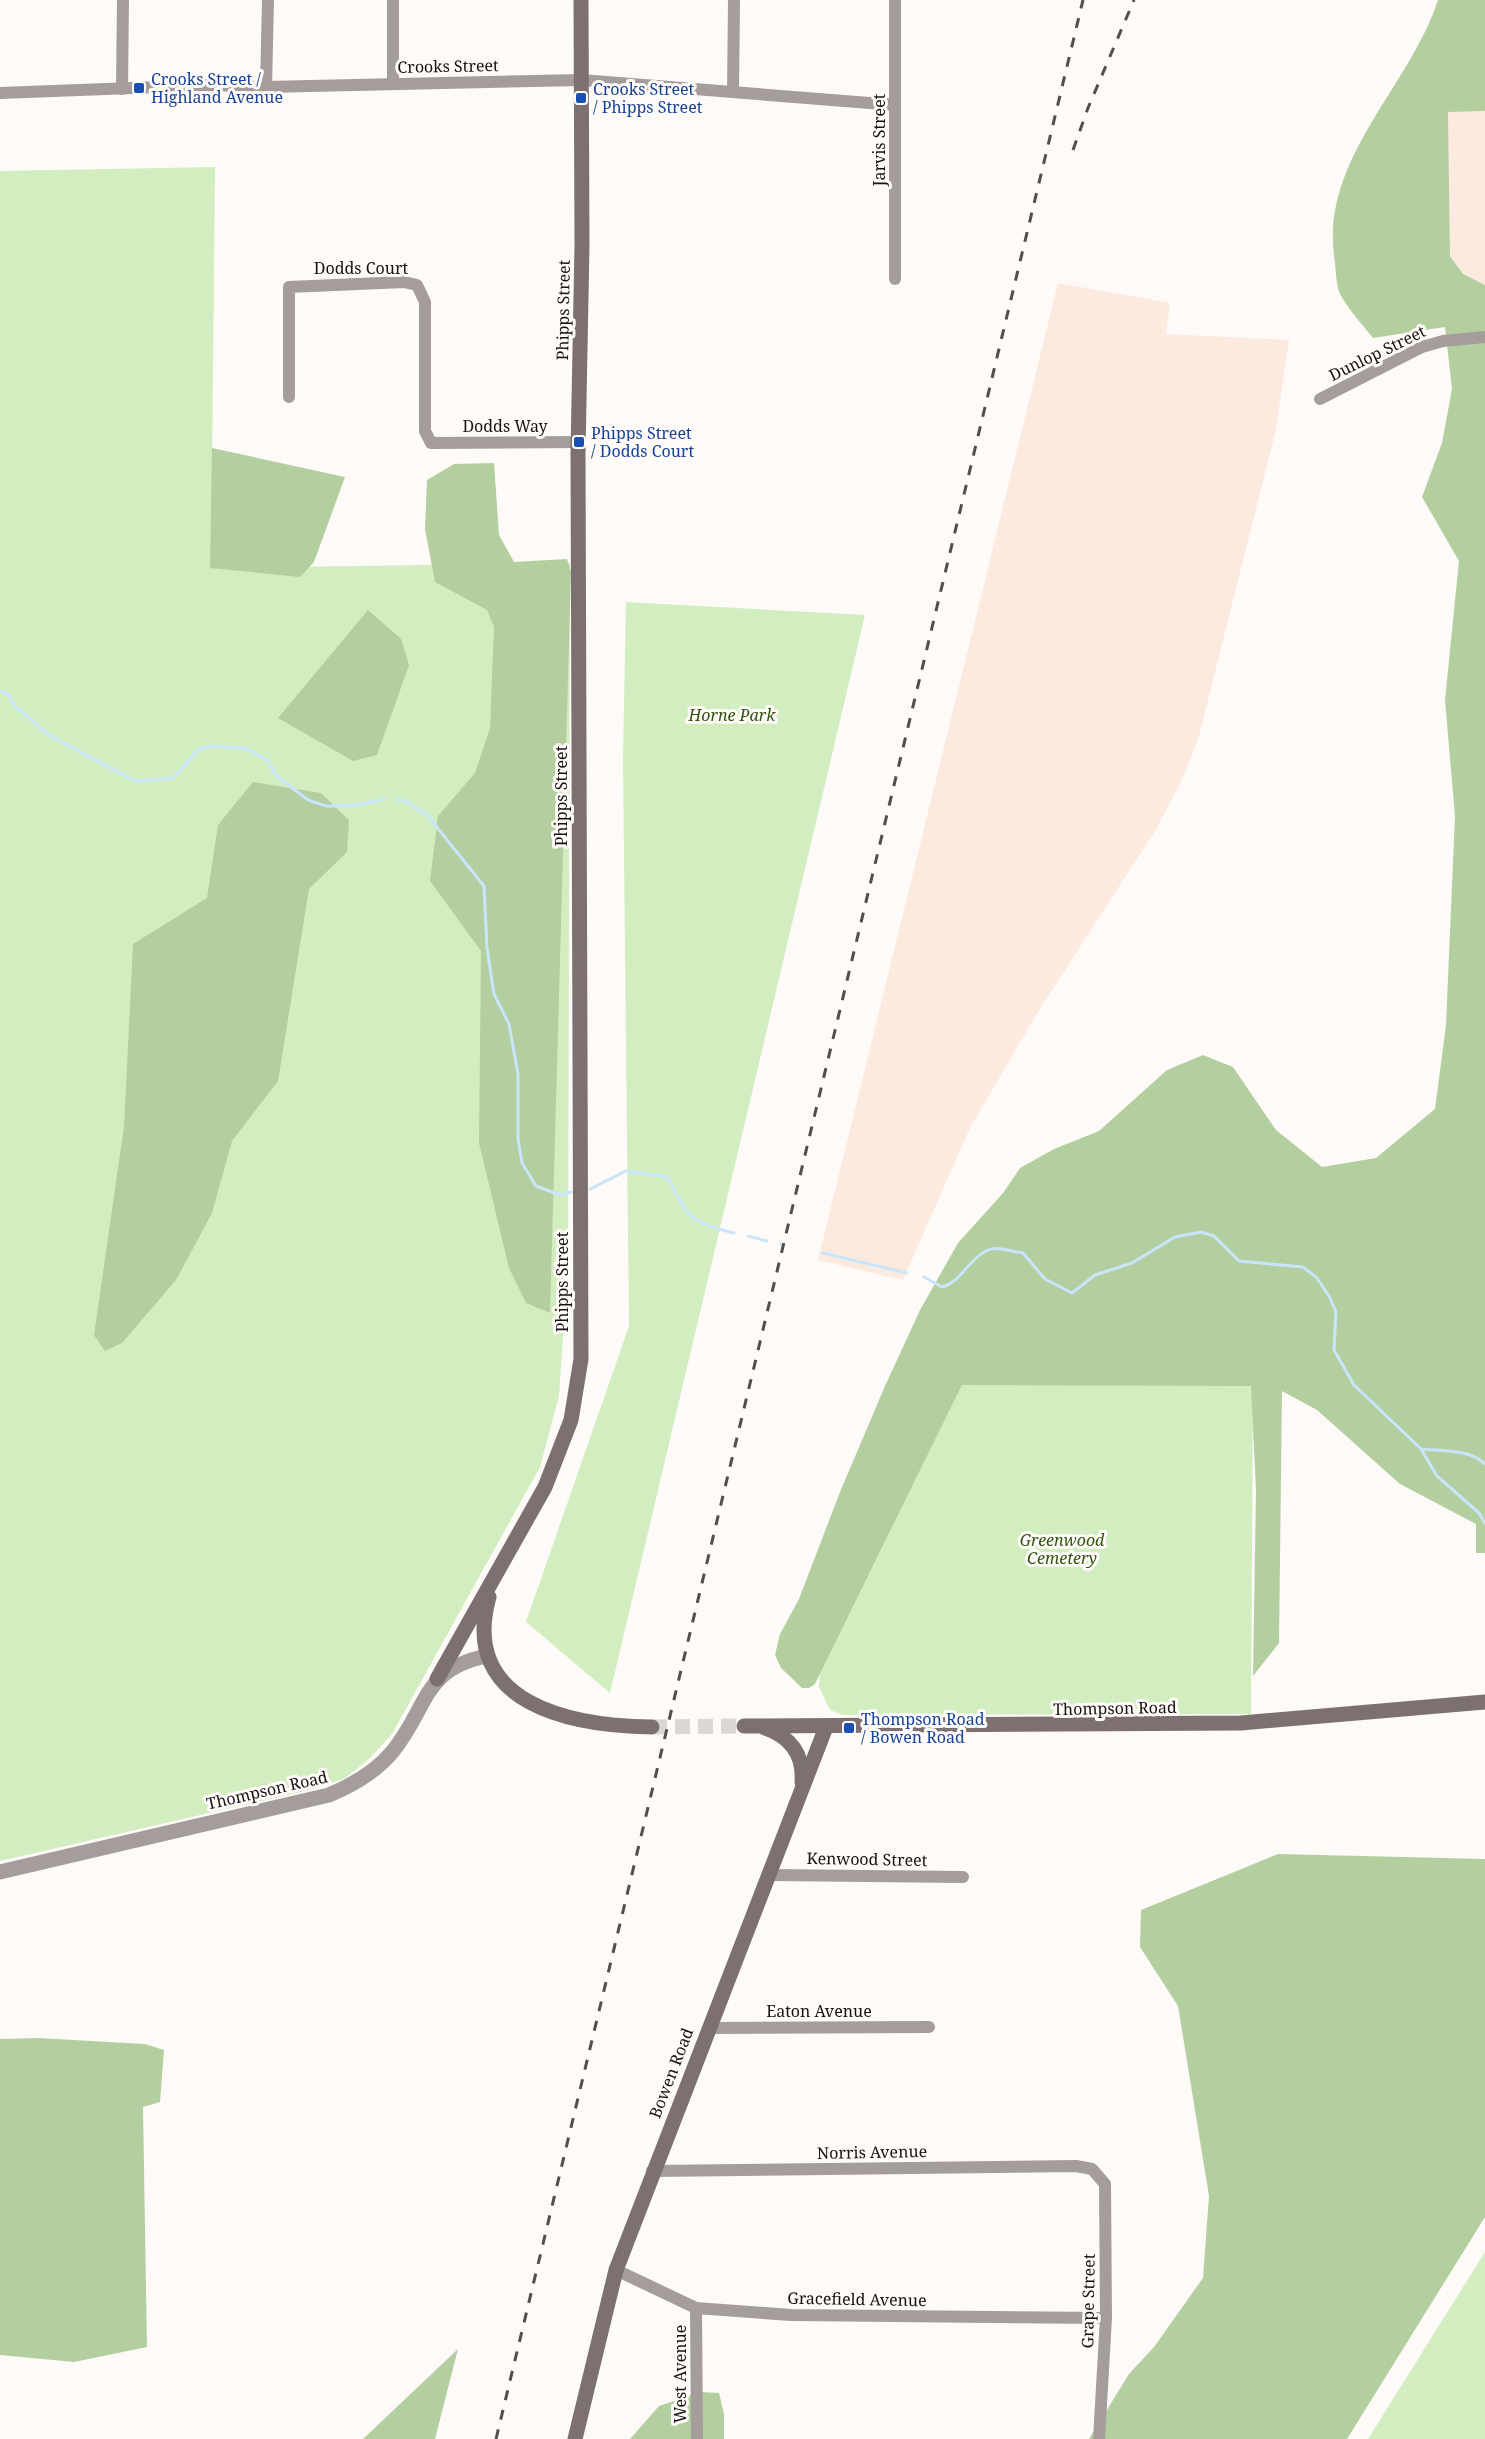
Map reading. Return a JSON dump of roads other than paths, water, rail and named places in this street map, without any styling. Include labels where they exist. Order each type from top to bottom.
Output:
[{"type":"main road","name":"Phipps Street","points":[[497,1574],[545,1487],[562,1447],[571,1420],[581,1359],[579,442],[582,245],[581,0]]},
{"type":"main road","points":[[497,1574],[485,1610],[487,1656],[494,1672],[507,1686],[543,1709],[594,1724],[651,1727]]},
{"type":"main road","points":[[436,1679],[497,1574]]},
{"type":"main road","name":"Thompson Road","points":[[797,1806],[802,1769],[796,1749],[774,1731],[747,1726],[1241,1724],[1485,1702]]},
{"type":"main road","name":"Bowen Road","points":[[574,2439],[616,2270],[652,2171],[770,1875],[826,1727]]},
{"type":"street","points":[[122,89],[123,0]]},
{"type":"street","points":[[266,87],[268,0]]},
{"type":"street","points":[[393,0],[393,83]]},
{"type":"street","points":[[733,93],[734,0]]},
{"type":"street","name":"Jarvis Street","points":[[895,0],[895,279]]},
{"type":"street","name":"Crooks Street","points":[[0,93],[213,85],[266,87],[581,80],[895,105]]},
{"type":"street","name":"Dodds Court","points":[[289,397],[289,287],[392,282],[417,285],[425,302],[425,431],[431,443]]},
{"type":"street","name":"Dunlop Street","points":[[1320,399],[1422,347],[1443,341],[1485,337]]},
{"type":"street","name":"Dodds Way","points":[[431,443],[579,442]]},
{"type":"street","name":"Thompson Road","points":[[0,1872],[329,1795],[350,1787],[393,1751],[436,1679],[454,1666],[487,1656]]},
{"type":"street","name":"Kenwood Street","points":[[770,1875],[963,1877]]},
{"type":"street","name":"Eaton Avenue","points":[[708,2028],[929,2026]]},
{"type":"street","name":"Norris Avenue","points":[[652,2171],[1076,2166],[1092,2169]]},
{"type":"street","name":"Grape Street","points":[[1092,2169],[1105,2184],[1106,2318],[1099,2439]]},
{"type":"street","name":"Gracefield Avenue","points":[[616,2270],[696,2308],[791,2315],[1106,2318]]},
{"type":"street","name":"West Avenue","points":[[696,2308],[697,2439]]},
{"type":"waterway","points":[[0,691],[8,694],[15,706],[49,735],[135,781],[173,778],[199,749],[211,746],[245,748],[266,759],[278,777],[308,800],[326,806],[350,806],[385,799]]},
{"type":"waterway","points":[[396,800],[404,800],[427,815],[484,886],[487,948],[494,994],[509,1024],[518,1074],[518,1139],[522,1163],[536,1186],[560,1195],[571,1192]]},
{"type":"waterway","points":[[590,1189],[626,1171],[667,1177],[691,1216],[706,1225],[734,1233]]},
{"type":"waterway","points":[[924,1277],[942,1287],[955,1280],[980,1255],[990,1249],[999,1249],[1023,1253],[1045,1279],[1072,1293],[1095,1275],[1132,1263],[1175,1237],[1201,1232],[1214,1236],[1239,1261],[1303,1267],[1317,1278],[1336,1312],[1334,1350],[1354,1385],[1421,1449],[1437,1476],[1479,1513],[1485,1523]]},
{"type":"waterway","points":[[748,1236],[767,1241]]},
{"type":"waterway","points":[[823,1253],[907,1273]]},
{"type":"waterway","points":[[1421,1449],[1464,1453],[1485,1464]]},
{"type":"tunnel","points":[[652,1727],[744,1726]]},
{"type":"railway","points":[[496,2439],[1083,0]]},
{"type":"railway","points":[[1073,150],[1088,108],[1134,0]]},
{"type":"place","name":"Crooks Street / Highland Avenue","points":[[139,88]]},
{"type":"place","name":"Crooks Street / Phipps Street","points":[[581,98]]},
{"type":"place","name":"Phipps Street / Dodds Court","points":[[579,442]]},
{"type":"place","name":"Thompson Road / Bowen Road","points":[[849,1728]]},
{"type":"park label","name":"Horne Park","points":[[732,715]]},
{"type":"park label","name":"Greenwood Cemetery","points":[[1062,1549]]}]
